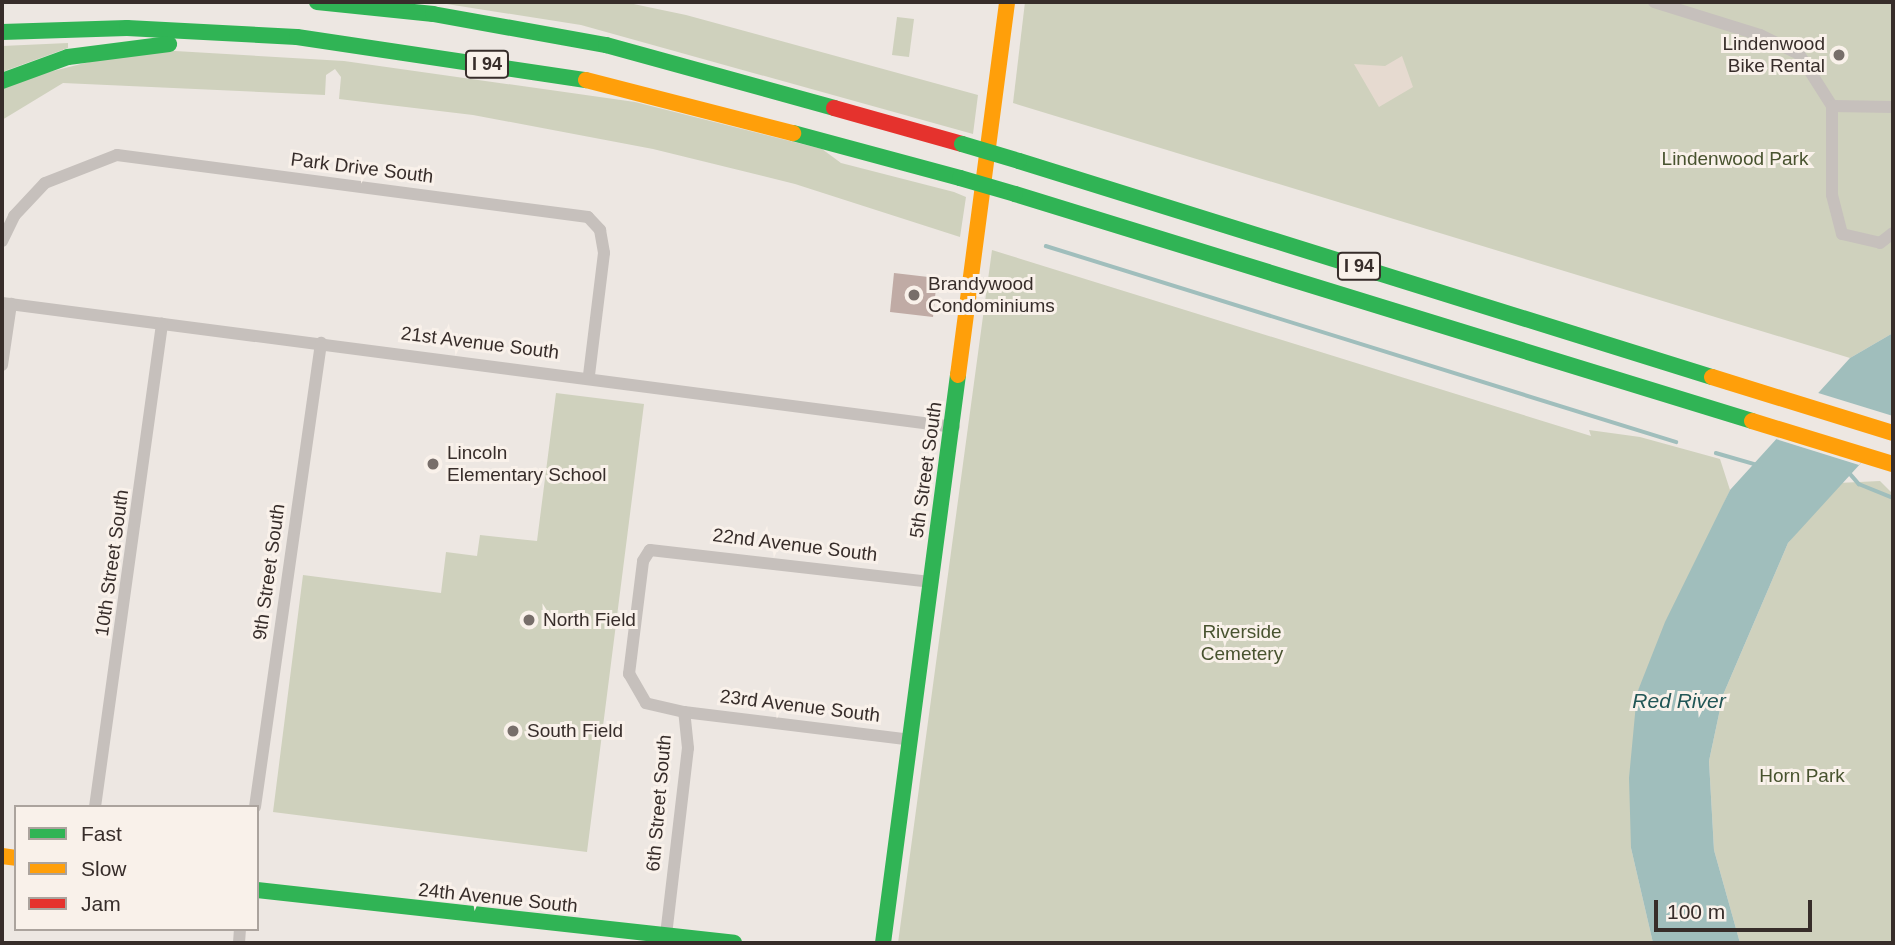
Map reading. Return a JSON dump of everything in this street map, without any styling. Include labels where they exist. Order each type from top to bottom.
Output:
[{"type":"main road","name":"I 94","points":[[317,2],[433,13],[606,45],[962,144],[1893,433]]},
{"type":"main road","name":"5th Street South","points":[[883,943],[954,428],[1007,2]]},
{"type":"main road","name":"I 94","points":[[2,32],[127,28],[346,44],[606,83],[1015,194],[1893,464]]},
{"type":"main road","points":[[2,81],[68,57],[143,43],[346,44]]},
{"type":"main road","name":"24th Avenue South","points":[[259,890],[734,943]]},
{"type":"street","points":[[1654,2],[1759,35],[1799,54],[1832,106],[1836,217],[1842,234],[1880,243],[1893,233]]},
{"type":"street","points":[[1832,106],[1893,107]]},
{"type":"street","name":"Park Drive South","points":[[2,241],[14,216],[45,183],[117,156],[588,217],[600,230],[604,253],[589,376]]},
{"type":"street","name":"21st Avenue South","points":[[6,303],[589,376],[954,428]]},
{"type":"street","points":[[2,365],[6,303]]},
{"type":"street","name":"10th Street South","points":[[95,805],[162,324]]},
{"type":"street","name":"9th Street South","points":[[255,805],[321,343]]},
{"type":"street","name":"22nd Avenue South","points":[[654,550],[932,582]]},
{"type":"street","name":"6th Street South","points":[[654,550],[643,561],[629,674],[646,703],[684,712],[688,748],[666,935]]},
{"type":"street","name":"23rd Avenue South","points":[[684,712],[911,740]]},
{"type":"green space","points":[[434,2],[624,2],[686,15],[978,95],[973,134],[581,25]]},
{"type":"green space","name":"Lindenwood Park","points":[[1025,2],[1893,2],[1893,333],[1850,358],[1013,103]]},
{"type":"green space","points":[[897,17],[914,19],[909,57],[892,55]]},
{"type":"green space","points":[[68,43],[68,48],[2,72],[2,46]]},
{"type":"green space","points":[[141,49],[344,61],[635,102],[822,149],[841,163],[954,192],[966,197],[960,237],[795,184],[653,149],[473,115],[339,99],[341,77],[335,69],[326,75],[325,95],[63,83],[2,120],[2,87],[13,81]]},
{"type":"green space","name":"Riverside Cemetery","points":[[992,250],[1591,436],[1589,430],[1640,437],[1720,459],[1730,490],[1637,693],[1631,848],[1653,943],[898,943]]},
{"type":"green space","points":[[556,393],[644,404],[587,852],[273,812],[303,575],[441,593],[446,552],[477,556],[480,535],[537,541]]},
{"type":"green space","name":"Horn Park","points":[[1880,481],[1893,494],[1893,943],[1740,943],[1714,850],[1709,761],[1723,695],[1788,543],[1838,483]]},
{"type":"shaded area","points":[[1402,56],[1413,87],[1379,107],[1354,64],[1385,66]]},
{"type":"water","name":"Red River","points":[[1893,333],[1893,428],[1788,543],[1723,695],[1709,761],[1714,850],[1740,943],[1653,943],[1631,848],[1629,778],[1637,693],[1665,622],[1730,490],[1850,358]]},
{"type":"pier","points":[[1815,392],[1893,416],[1893,432],[1859,465],[1776,439]]},
{"type":"building","name":"Brandywood Condominiums","points":[[894,273],[937,278],[933,317],[890,312]]},
{"type":"waterway","points":[[1046,246],[1676,442]]},
{"type":"waterway","points":[[1716,453],[1761,466]]},
{"type":"waterway","points":[[1846,469],[1859,484],[1893,498]]},
{"type":"traffic: fast","points":[[317,2],[433,14],[606,45],[834,108]]},
{"type":"traffic: fast","points":[[2,32],[127,28],[297,37],[586,80]]},
{"type":"traffic: fast","points":[[2,81],[68,57],[169,44]]},
{"type":"traffic: fast","points":[[793,133],[960,178]]},
{"type":"traffic: fast","points":[[962,144],[1019,161]]},
{"type":"traffic: fast","points":[[1019,161],[1712,377]]},
{"type":"traffic: fast","points":[[960,178],[1015,194]]},
{"type":"traffic: fast","points":[[1015,194],[1752,421]]},
{"type":"traffic: fast","points":[[883,943],[958,375]]},
{"type":"traffic: fast","points":[[259,890],[734,943]]},
{"type":"traffic: slow","points":[[958,375],[1007,2]]},
{"type":"traffic: slow","points":[[586,80],[793,133]]},
{"type":"traffic: slow","points":[[1712,377],[1893,433]]},
{"type":"traffic: slow","points":[[1752,421],[1893,464]]},
{"type":"traffic: slow","points":[[2,856],[14,858]]},
{"type":"traffic: jam","points":[[834,108],[962,144]]},
{"type":"place","name":"Lindenwood Bike Rental","points":[[1839,55]]},
{"type":"place","name":"Brandywood Condominiums","points":[[914,295]]},
{"type":"place","name":"Lincoln Elementary School","points":[[433,464]]},
{"type":"place","name":"North Field","points":[[529,620]]},
{"type":"place","name":"South Field","points":[[513,731]]}]
